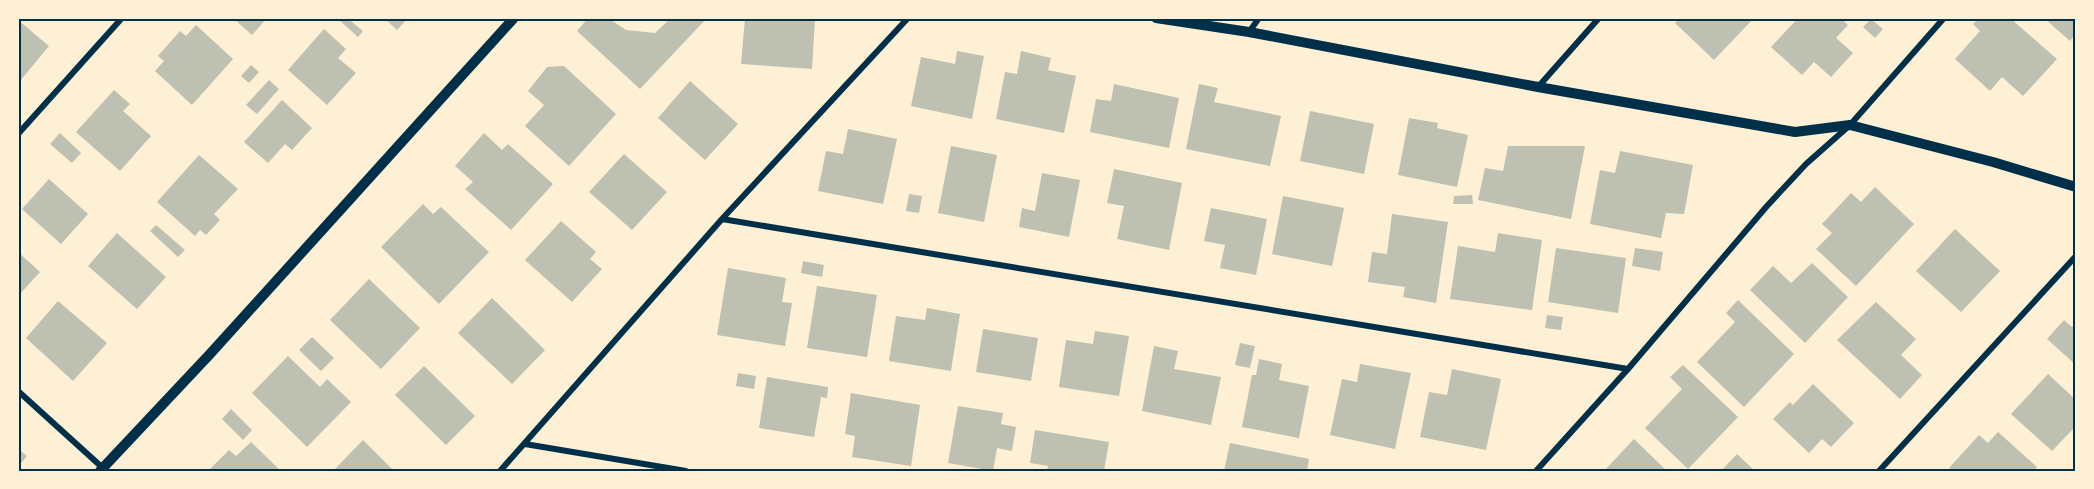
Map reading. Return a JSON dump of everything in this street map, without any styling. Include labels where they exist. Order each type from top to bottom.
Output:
[{"type":"street","points":[[18,134],[123,18]]},
{"type":"street","points":[[18,391],[103,470],[514,18]]},
{"type":"street","points":[[500,471],[722,219],[908,18]]},
{"type":"street","points":[[1156,18],[1249,32],[1538,87],[1795,132],[1850,125],[1993,162],[2076,187]]},
{"type":"street","points":[[1249,32],[1259,18]]},
{"type":"street","points":[[1538,87],[1599,18]]},
{"type":"street","points":[[1536,471],[1628,369],[1775,198],[1806,164],[1850,125],[1944,18]]},
{"type":"street","points":[[722,219],[1628,369]]},
{"type":"street","points":[[1879,471],[2076,256]]},
{"type":"street","points":[[525,444],[686,471]]},
{"type":"building","points":[[233,18],[267,18],[252,35]]},
{"type":"building","points":[[337,18],[347,18],[363,31],[358,37]]},
{"type":"building","points":[[384,18],[408,18],[397,30]]},
{"type":"building","points":[[588,18],[608,18],[626,30],[655,33],[671,18],[707,18],[640,89],[577,31]]},
{"type":"building","points":[[745,18],[815,19],[812,69],[741,64]]},
{"type":"building","points":[[1680,18],[1754,18],[1714,60],[1675,23]]},
{"type":"building","points":[[1798,18],[1840,18],[1848,25],[1836,38],[1853,53],[1831,77],[1814,62],[1802,75],[1771,47]]},
{"type":"building","points":[[1979,18],[2010,18],[2057,59],[2023,96],[2002,77],[1990,91],[1955,59],[1980,31],[1973,24]]},
{"type":"building","points":[[2044,18],[2076,18],[2076,34],[2070,41]]},
{"type":"building","points":[[1871,19],[1883,29],[1875,38],[1863,27]]},
{"type":"building","points":[[18,20],[49,46],[20,81],[18,80]]},
{"type":"building","points":[[196,25],[233,59],[192,105],[155,71],[164,61],[158,56],[180,31],[186,36]]},
{"type":"building","points":[[324,29],[346,49],[338,58],[356,73],[327,105],[288,70]]},
{"type":"building","points":[[957,51],[984,56],[972,119],[911,106],[921,57],[955,64]]},
{"type":"building","points":[[1021,51],[1051,58],[1048,70],[1076,76],[1064,133],[996,119],[1005,72],[1017,74]]},
{"type":"building","points":[[251,65],[259,72],[249,83],[241,76]]},
{"type":"building","points":[[564,66],[616,114],[569,166],[525,126],[544,105],[528,91],[547,67]]},
{"type":"building","points":[[269,80],[279,89],[257,114],[246,105]]},
{"type":"building","points":[[690,81],[738,124],[705,160],[658,118]]},
{"type":"building","points":[[1114,84],[1179,98],[1169,148],[1090,132],[1096,99],[1111,101]]},
{"type":"building","points":[[1199,84],[1218,88],[1214,102],[1281,116],[1270,166],[1186,149]]},
{"type":"building","points":[[114,90],[130,104],[123,111],[151,136],[120,171],[76,132]]},
{"type":"building","points":[[282,100],[312,128],[292,150],[285,144],[268,163],[244,142]]},
{"type":"building","points":[[1310,111],[1374,124],[1364,174],[1300,161]]},
{"type":"building","points":[[1409,118],[1438,123],[1437,128],[1468,135],[1457,187],[1398,175]]},
{"type":"building","points":[[848,129],[897,139],[883,204],[818,191],[826,151],[843,154]]},
{"type":"building","points":[[60,133],[81,153],[72,163],[50,144]]},
{"type":"building","points":[[484,133],[502,150],[508,144],[553,184],[511,230],[465,189],[473,182],[455,166]]},
{"type":"building","points":[[951,146],[997,155],[984,222],[938,213]]},
{"type":"building","points":[[1508,146],[1585,146],[1571,219],[1478,200],[1485,168],[1503,171]]},
{"type":"building","points":[[1620,151],[1693,165],[1684,214],[1666,213],[1661,238],[1590,224],[1600,170],[1615,173]]},
{"type":"building","points":[[624,154],[667,192],[632,230],[589,192]]},
{"type":"building","points":[[199,155],[238,189],[214,214],[220,220],[206,235],[200,230],[195,236],[157,202]]},
{"type":"building","points":[[1114,169],[1182,183],[1169,250],[1117,239],[1124,206],[1107,203]]},
{"type":"building","points":[[1042,173],[1080,180],[1069,237],[1019,227],[1022,208],[1035,211]]},
{"type":"building","points":[[49,179],[88,214],[61,244],[22,209]]},
{"type":"building","points":[[1875,187],[1914,224],[1856,286],[1816,249],[1832,233],[1822,224],[1851,193],[1861,202]]},
{"type":"building","points":[[909,194],[922,196],[919,213],[906,211]]},
{"type":"building","points":[[1472,195],[1473,204],[1453,204],[1454,196]]},
{"type":"building","points":[[1283,196],[1344,208],[1332,266],[1272,254]]},
{"type":"building","points":[[423,204],[433,214],[441,207],[489,252],[439,304],[381,247]]},
{"type":"building","points":[[1211,208],[1267,219],[1256,275],[1220,268],[1225,245],[1204,241]]},
{"type":"building","points":[[1392,214],[1448,222],[1436,303],[1403,297],[1405,287],[1368,282],[1372,252],[1387,254]]},
{"type":"building","points":[[561,221],[596,252],[590,259],[602,269],[572,302],[525,260]]},
{"type":"building","points":[[156,225],[185,250],[178,257],[150,231]]},
{"type":"building","points":[[1955,229],[2000,271],[1961,312],[1916,271]]},
{"type":"building","points":[[117,233],[166,277],[137,309],[88,266]]},
{"type":"building","points":[[1498,233],[1542,240],[1532,310],[1450,299],[1458,246],[1495,252]]},
{"type":"building","points":[[1556,248],[1626,258],[1618,313],[1548,302]]},
{"type":"building","points":[[1635,248],[1663,252],[1660,271],[1632,266]]},
{"type":"building","points":[[18,252],[40,272],[18,296]]},
{"type":"building","points":[[803,261],[824,265],[822,277],[801,273]]},
{"type":"building","points":[[1812,263],[1848,297],[1805,343],[1750,290],[1773,266],[1791,283]]},
{"type":"building","points":[[728,268],[786,278],[782,302],[792,303],[785,346],[717,335]]},
{"type":"building","points":[[369,279],[420,328],[381,369],[330,320]]},
{"type":"building","points":[[817,286],[877,295],[867,357],[807,348]]},
{"type":"building","points":[[492,298],[545,350],[512,384],[458,333]]},
{"type":"building","points":[[1738,300],[1794,354],[1744,407],[1697,362],[1735,322],[1726,313]]},
{"type":"building","points":[[58,301],[107,343],[73,381],[26,338]]},
{"type":"building","points":[[1876,302],[1916,339],[1901,355],[1922,375],[1900,399],[1837,340]]},
{"type":"building","points":[[927,308],[960,314],[951,371],[889,361],[896,316],[925,320]]},
{"type":"building","points":[[1547,315],[1563,317],[1561,330],[1545,328]]},
{"type":"building","points":[[2064,320],[2072,327],[2076,323],[2076,365],[2047,339]]},
{"type":"building","points":[[983,329],[1038,338],[1031,381],[976,372]]},
{"type":"building","points":[[1095,331],[1129,336],[1119,396],[1059,387],[1066,340],[1093,344]]},
{"type":"building","points":[[312,337],[334,358],[321,371],[299,350]]},
{"type":"building","points":[[1240,343],[1255,346],[1250,368],[1235,365]]},
{"type":"building","points":[[1154,346],[1178,351],[1174,369],[1221,377],[1211,425],[1142,411]]},
{"type":"building","points":[[288,356],[320,387],[327,379],[351,402],[307,447],[252,393]]},
{"type":"building","points":[[1259,359],[1282,364],[1279,380],[1309,386],[1299,438],[1242,427],[1252,375],[1256,375]]},
{"type":"building","points":[[1360,364],[1411,373],[1395,449],[1330,435],[1342,379],[1357,382]]},
{"type":"building","points":[[1683,365],[1738,417],[1688,469],[1645,428],[1682,389],[1670,377]]},
{"type":"building","points":[[424,366],[475,416],[446,445],[395,395]]},
{"type":"building","points":[[1452,369],[1501,379],[1486,450],[1420,437],[1429,392],[1447,395]]},
{"type":"building","points":[[738,373],[756,376],[754,389],[736,386]]},
{"type":"building","points":[[2048,374],[2076,400],[2076,426],[2052,451],[2011,414]]},
{"type":"building","points":[[767,377],[828,387],[827,398],[821,397],[814,437],[759,428]]},
{"type":"building","points":[[1813,384],[1854,423],[1831,447],[1822,439],[1809,453],[1773,419],[1790,402],[1793,405]]},
{"type":"building","points":[[851,393],[920,405],[911,466],[852,457],[855,436],[845,434]]},
{"type":"building","points":[[958,406],[1003,413],[1001,424],[1016,427],[1012,451],[997,448],[993,471],[948,463]]},
{"type":"building","points":[[231,409],[252,430],[243,440],[222,419]]},
{"type":"building","points":[[1035,430],[1109,442],[1104,471],[1047,471],[1048,466],[1030,463]]},
{"type":"building","points":[[1998,432],[2037,467],[2034,471],[1953,471],[1949,468],[1979,435],[1988,443]]},
{"type":"building","points":[[1634,439],[1667,471],[1604,471]]},
{"type":"building","points":[[363,440],[394,471],[333,471]]},
{"type":"building","points":[[251,442],[281,471],[208,471],[229,450],[236,456]]},
{"type":"building","points":[[1230,443],[1309,459],[1307,471],[1224,471]]},
{"type":"building","points":[[18,449],[27,456],[18,467]]},
{"type":"building","points":[[1737,454],[1755,471],[1721,471]]}]
